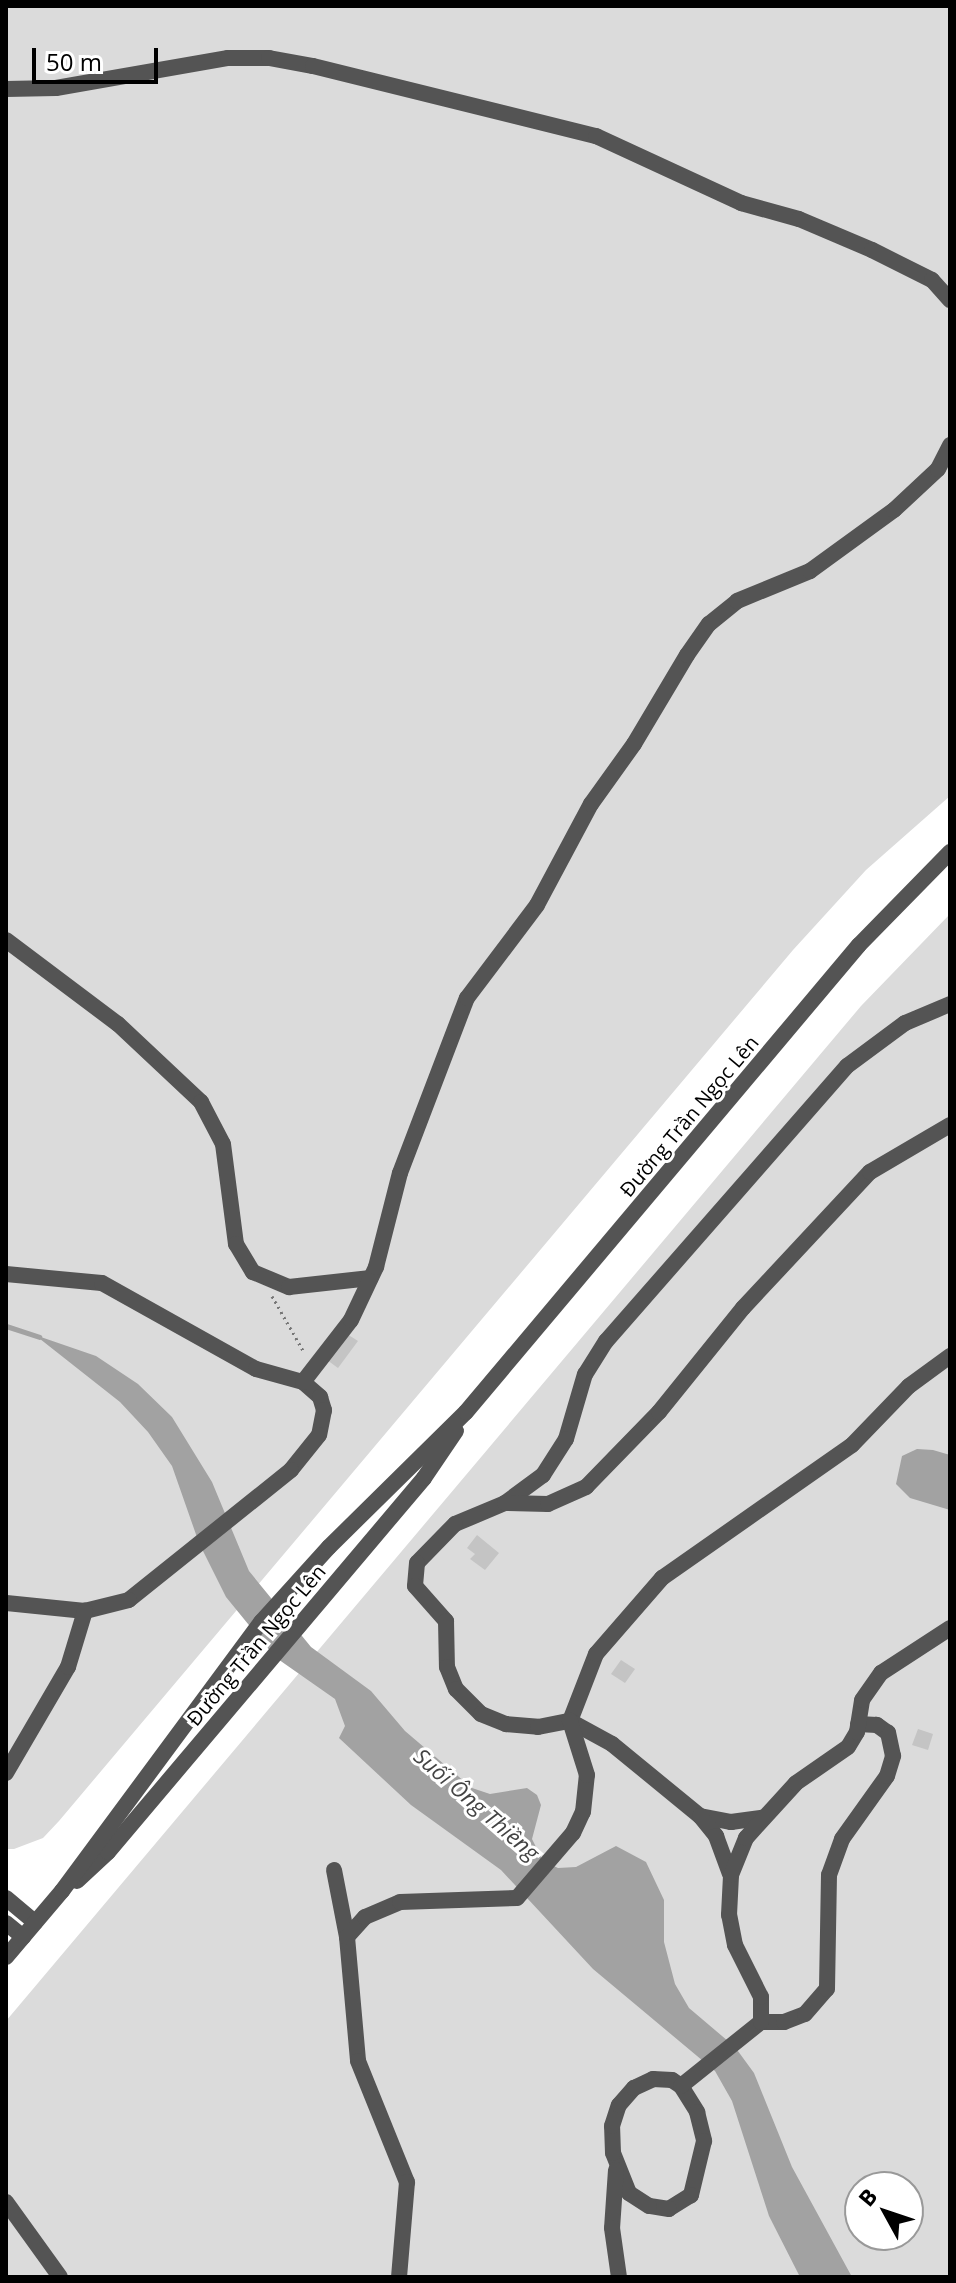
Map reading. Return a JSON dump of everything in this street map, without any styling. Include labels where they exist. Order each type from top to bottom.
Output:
[{"type":"street","points":[[6,89],[56,88],[228,58],[301,63],[596,136],[741,203],[799,219],[872,250],[932,280],[950,300]]},
{"type":"street","points":[[303,1382],[351,1320],[371,1278],[400,1173],[467,998],[537,905],[581,819],[687,655],[709,624],[737,601],[810,571],[894,510],[938,469],[950,445]]},
{"type":"street","name":"Đường Trần Ngọc Lên","points":[[6,1957],[62,1891],[246,1640],[276,1605],[466,1412],[859,945],[950,852]]},
{"type":"street","points":[[6,940],[118,1024],[201,1102],[223,1144],[236,1244],[249,1267],[267,1282],[289,1287],[371,1278]]},
{"type":"street","points":[[731,1875],[722,1848],[700,1816],[620,1750],[570,1721],[522,1727],[471,1707],[451,1678],[443,1614],[415,1586],[417,1563],[447,1531],[505,1503],[533,1485],[560,1452],[582,1383],[606,1341],[847,1066],[905,1023],[950,1004]]},
{"type":"street","points":[[505,1503],[548,1504],[586,1487],[659,1412],[743,1308],[870,1172],[950,1125]]},
{"type":"street","points":[[6,1274],[102,1283],[256,1369],[303,1382],[323,1403],[319,1435],[291,1470],[193,1552],[129,1600],[85,1611],[6,1603]]},
{"type":"street","points":[[347,1937],[365,1917],[400,1902],[517,1898],[573,1833],[586,1801],[587,1775],[570,1721],[596,1654],[653,1586],[700,1547],[852,1445],[909,1386],[950,1356]]},
{"type":"street","name":"Đường Trần Ngọc Lên","points":[[62,1891],[108,1852],[424,1478],[466,1412]]},
{"type":"street","points":[[6,1773],[65,1674],[85,1611]]},
{"type":"street","points":[[761,2022],[761,1997],[731,1929],[731,1875],[739,1850],[761,1818],[796,1783],[848,1747],[858,1724],[862,1700],[881,1673],[950,1628]]},
{"type":"street","points":[[681,2086],[761,2022],[796,2019],[814,2007],[827,1989],[829,1875],[842,1839],[887,1776],[893,1756],[888,1733],[877,1725],[858,1724]]},
{"type":"street","points":[[700,1816],[731,1822],[761,1818]]},
{"type":"street","points":[[334,1870],[347,1937],[361,2072],[407,2182],[399,2277]]},
{"type":"street","points":[[6,1898],[35,1922]]},
{"type":"street","points":[[6,1923],[23,1937]]},
{"type":"street","points":[[616,2169],[629,2193],[654,2208],[677,2206],[691,2195],[704,2141],[697,2112],[681,2086],[653,2079],[626,2096],[612,2126],[616,2169],[612,2228],[619,2277]]},
{"type":"street","points":[[6,2202],[60,2277]]},
{"type":"path","points":[[267,1282],[314,1368]]},
{"type":"shaded area","points":[[6,6],[950,6],[950,796],[866,870],[793,950],[59,1821],[43,1838],[14,1849],[6,1849]]},
{"type":"shaded area","points":[[950,914],[950,2277],[6,2277],[6,2021],[861,1006]]},
{"type":"water","points":[[35,1335],[96,1356],[138,1384],[172,1417],[212,1482],[249,1571],[311,1647],[371,1691],[405,1731],[472,1788],[490,1794],[527,1788],[537,1795],[541,1805],[532,1839],[543,1861],[558,1868],[576,1867],[616,1846],[646,1862],[664,1900],[664,1942],[675,1984],[689,2008],[735,2047],[754,2073],[792,2167],[852,2277],[800,2277],[769,2216],[732,2101],[715,2071],[593,1969],[501,1870],[411,1805],[339,1738],[345,1726],[335,1699],[275,1657],[226,1597],[199,1543],[172,1466],[148,1432],[120,1402]]},
{"type":"water","points":[[917,1449],[950,1455],[950,1510],[910,1498],[896,1484],[902,1456]]},
{"type":"building","points":[[347,1334],[358,1341],[338,1368],[327,1360]]},
{"type":"building","points":[[477,1535],[499,1553],[485,1570],[470,1559],[475,1554],[467,1548]]},
{"type":"building","points":[[621,1660],[635,1669],[625,1683],[611,1674]]},
{"type":"building","points":[[918,1729],[933,1734],[928,1750],[912,1745]]},
{"type":"waterway","name":"Suối Ông Thiềng","points":[[6,1326],[39,1337]]}]
